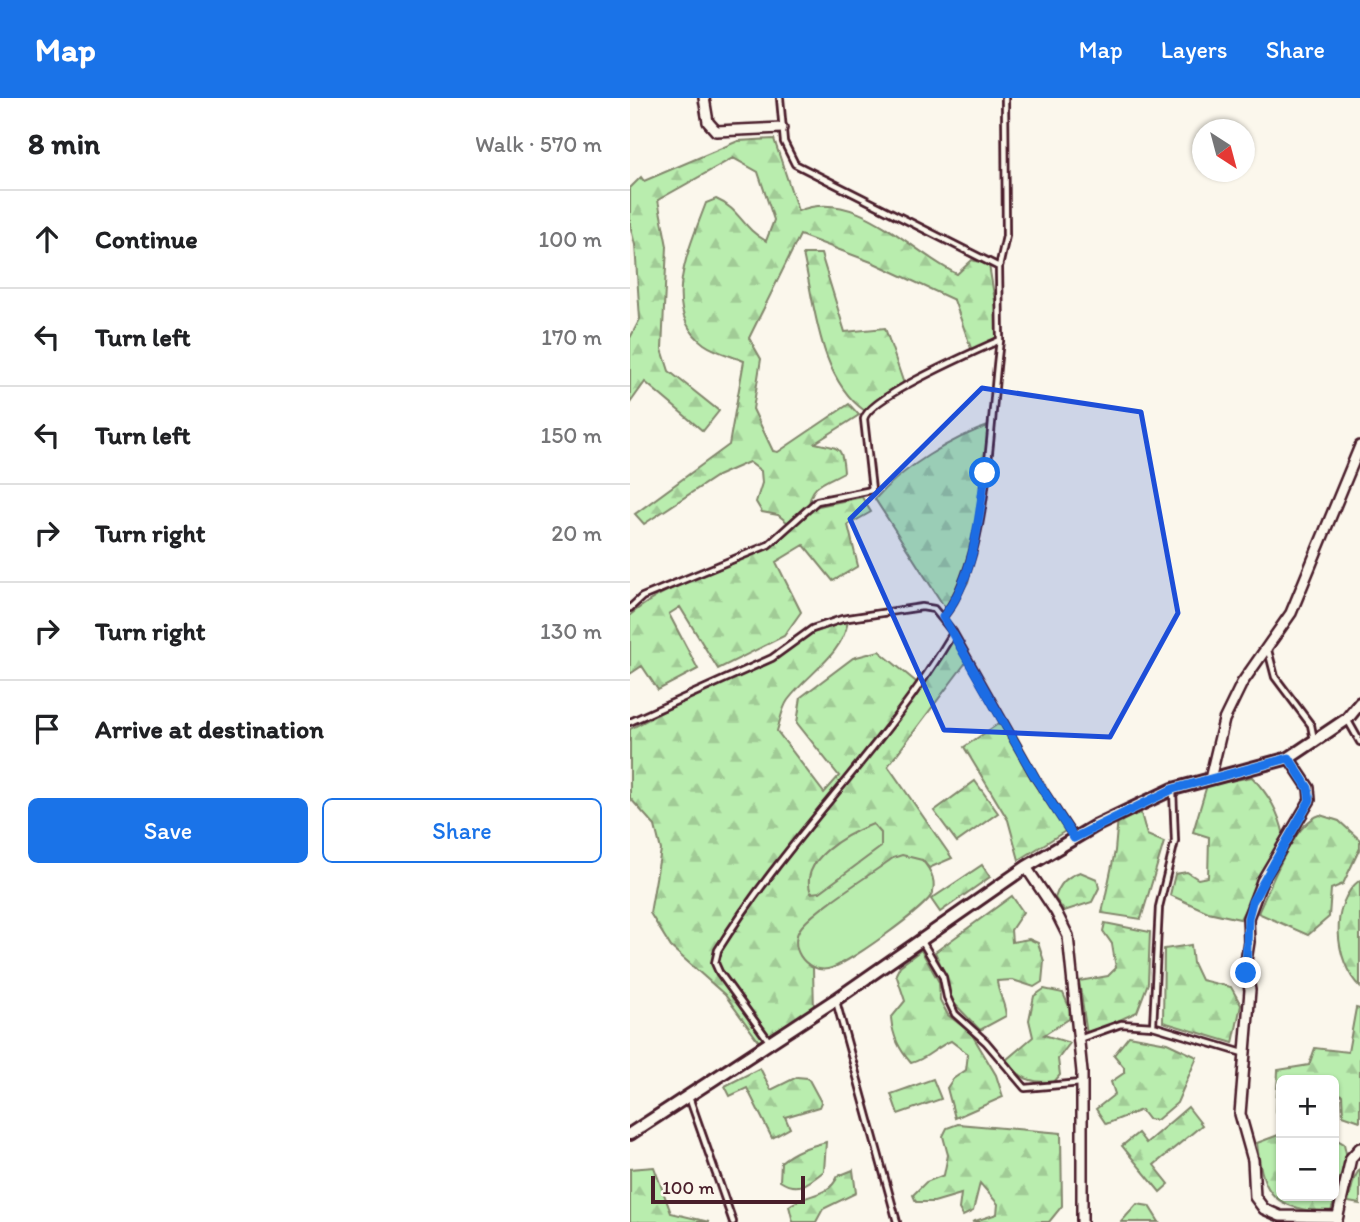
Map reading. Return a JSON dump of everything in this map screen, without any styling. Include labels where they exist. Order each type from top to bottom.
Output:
[{"type":"street","points":[[704,98],[708,122],[716,131],[782,128]]},
{"type":"street","points":[[1210,779],[1224,720],[1242,683],[1292,613],[1360,446]]},
{"type":"street","points":[[630,1134],[835,1000],[1026,867],[1074,838],[1173,789],[1289,758],[1347,719],[1360,703]]},
{"type":"street","points":[[1289,758],[1308,788],[1310,800],[1252,902],[1245,967],[1250,990],[1240,1114],[1253,1160],[1253,1185],[1259,1204],[1269,1213],[1280,1216],[1337,1219],[1351,1158],[1360,1148]]},
{"type":"street","points":[[1026,867],[1056,912],[1068,936],[1082,1082],[1082,1222]]},
{"type":"lane","points":[[780,98],[786,150],[795,164],[999,267]]},
{"type":"lane","points":[[943,617],[964,582],[974,546],[1000,340],[999,267],[1006,236],[1005,98]]},
{"type":"lane","points":[[630,608],[642,597],[768,545],[817,502],[872,490],[864,419],[868,410],[903,387],[1000,340]]},
{"type":"lane","points":[[630,722],[772,658],[812,629],[842,619],[922,607],[934,609],[953,632],[1036,779],[1074,838]]},
{"type":"lane","points":[[769,1041],[719,972],[715,963],[718,950],[777,865],[868,755],[935,663],[953,632]]},
{"type":"lane","points":[[1268,649],[1275,677],[1311,724],[1315,743]]},
{"type":"lane","points":[[1347,719],[1360,742]]},
{"type":"lane","points":[[1153,1026],[1159,907],[1175,841],[1173,789]]},
{"type":"lane","points":[[921,940],[943,977],[947,998],[955,1014],[986,1042],[1025,1087],[1082,1082]]},
{"type":"lane","points":[[835,1000],[897,1222]]},
{"type":"lane","points":[[1078,1040],[1121,1024],[1153,1026],[1243,1053]]},
{"type":"lane","points":[[688,1094],[733,1222]]},
{"type":"highlighted area","points":[[982,388],[1141,412],[1178,613],[1110,737],[944,730],[850,519]]},
{"type":"green space","points":[[774,139],[798,211],[820,206],[841,207],[862,214],[957,274],[972,260],[989,265],[1001,337],[972,351],[954,300],[874,263],[800,235],[749,338],[761,359],[753,409],[773,451],[778,452],[849,404],[859,415],[815,443],[838,449],[844,472],[815,489],[809,508],[862,497],[871,512],[848,525],[858,566],[833,581],[804,545],[776,562],[801,612],[784,636],[718,669],[680,607],[669,614],[698,669],[658,690],[642,666],[630,674],[630,615],[669,590],[754,552],[792,526],[778,515],[762,512],[756,502],[762,483],[761,471],[749,462],[717,476],[644,524],[635,514],[729,445],[744,361],[704,344],[691,330],[683,314],[681,296],[686,258],[706,203],[716,199],[724,203],[766,241],[774,220],[758,172],[733,158],[658,200],[667,246],[662,349],[669,371],[719,411],[703,431],[645,382],[630,403],[630,338],[640,319],[635,245],[630,225],[630,188],[641,177],[644,181],[738,141]]},
{"type":"green space","points":[[803,254],[821,254],[845,332],[885,328],[904,384],[865,411],[850,397],[828,361]]},
{"type":"green space","points":[[991,425],[976,546],[968,582],[949,614],[875,499],[899,476],[928,455],[960,437]]},
{"type":"green space","points":[[848,621],[845,633],[832,654],[788,700],[777,731],[824,793],[839,776],[797,723],[801,697],[853,658],[879,651],[921,686],[953,636],[967,661],[888,766],[952,858],[929,868],[922,860],[808,965],[813,968],[814,1011],[765,1050],[725,995],[671,947],[650,913],[661,850],[655,826],[630,798],[630,729],[721,680],[771,662],[807,635]]},
{"type":"green space","points":[[1001,722],[1067,830],[1019,860],[1008,820],[964,747]]},
{"type":"green space","points":[[1252,777],[1272,804],[1284,836],[1240,919],[1208,912],[1170,895],[1175,874],[1187,872],[1198,879],[1208,877],[1209,837],[1193,832],[1207,785]]},
{"type":"green space","points":[[975,781],[998,813],[957,842],[934,811]]},
{"type":"green space","points":[[1140,810],[1147,835],[1164,842],[1141,919],[1102,913],[1115,851],[1118,817]]},
{"type":"green space","points":[[1320,815],[1339,821],[1360,840],[1360,848],[1343,884],[1331,889],[1329,917],[1308,935],[1258,913],[1276,872],[1300,830]]},
{"type":"green space","points":[[873,824],[881,833],[881,847],[820,892],[811,893],[809,881],[818,859],[851,834]]},
{"type":"green space","points":[[902,855],[922,860],[930,872],[933,889],[926,901],[884,936],[837,966],[820,969],[805,962],[797,949],[796,941],[802,926],[845,891],[893,858]]},
{"type":"green space","points":[[982,865],[990,877],[940,912],[931,899]]},
{"type":"green space","points":[[1080,872],[1097,879],[1099,888],[1092,902],[1064,911],[1055,898],[1057,893],[1064,881]]},
{"type":"green space","points":[[1360,880],[1360,987],[1345,963],[1339,932],[1343,903]]},
{"type":"green space","points":[[1012,896],[1023,912],[1011,930],[1012,942],[1029,939],[1038,943],[1044,961],[1042,982],[1034,987],[1013,980],[997,981],[1006,1016],[980,1030],[950,999],[947,980],[935,952]]},
{"type":"green space","points":[[1105,923],[1150,932],[1148,983],[1137,1012],[1087,1035],[1079,981],[1108,976],[1116,968],[1112,944],[1103,931]]},
{"type":"green space","points":[[1191,945],[1193,963],[1201,980],[1231,987],[1241,1005],[1233,1043],[1163,1022],[1164,949]]},
{"type":"green space","points":[[921,950],[939,982],[940,1000],[948,1015],[971,1033],[996,1075],[1003,1097],[955,1118],[947,1088],[953,1079],[966,1070],[968,1054],[951,1041],[911,1063],[893,1031],[891,1018],[905,1001],[896,974],[900,966]]},
{"type":"green space","points":[[1044,989],[1063,993],[1070,1009],[1069,1019],[1044,1035],[1070,1043],[1058,1059],[1060,1075],[1054,1082],[1026,1079],[1006,1060],[1033,1037],[1029,1020],[1034,996]]},
{"type":"green space","points":[[1356,1008],[1360,1009],[1360,1121],[1343,1115],[1339,1075],[1278,1075],[1278,1070],[1309,1065],[1315,1048],[1348,1052]]},
{"type":"green space","points":[[1129,1036],[1167,1043],[1197,1057],[1177,1103],[1157,1120],[1148,1119],[1141,1110],[1106,1124],[1096,1109],[1115,1094],[1111,1082],[1124,1073],[1124,1067],[1114,1055]]},
{"type":"green space","points":[[760,1068],[771,1090],[797,1077],[808,1078],[821,1102],[819,1107],[785,1117],[790,1128],[772,1138],[747,1088],[730,1096],[725,1086]]},
{"type":"green space","points":[[933,1079],[941,1099],[898,1114],[891,1094]]},
{"type":"green space","points":[[1188,1107],[1202,1125],[1154,1165],[1169,1184],[1160,1192],[1122,1146],[1138,1133],[1146,1143]]},
{"type":"green space","points":[[958,1124],[1061,1133],[1062,1206],[1049,1222],[972,1222],[997,1214],[998,1204],[980,1183],[973,1211],[963,1216],[959,1209],[961,1194],[934,1202],[916,1202],[913,1195],[926,1182],[944,1175],[948,1155],[943,1136],[947,1128]]},
{"type":"green space","points":[[1276,1136],[1276,1197],[1268,1189],[1263,1177],[1257,1143]]},
{"type":"green space","points":[[1339,1141],[1344,1144],[1348,1162],[1339,1188]]},
{"type":"green space","points":[[826,1142],[824,1171],[803,1185],[786,1185],[780,1181],[781,1162],[808,1147]]},
{"type":"green space","points":[[654,1167],[671,1213],[709,1222],[630,1222],[630,1169]]},
{"type":"green space","points":[[1360,1168],[1360,1204],[1348,1202],[1354,1179]]},
{"type":"green space","points":[[853,1170],[856,1193],[823,1209],[816,1222],[793,1222],[789,1206],[829,1188],[838,1176]]},
{"type":"green space","points":[[1282,1201],[1334,1201],[1330,1214]]},
{"type":"green space","points":[[1137,1204],[1149,1206],[1159,1222],[1121,1222]]},
{"type":"route","points":[[985,473],[974,546],[964,582],[943,617],[1036,779],[1074,838],[1173,789],[1289,758],[1308,788],[1309,806],[1283,844],[1252,902],[1248,918],[1246,973]]}]
